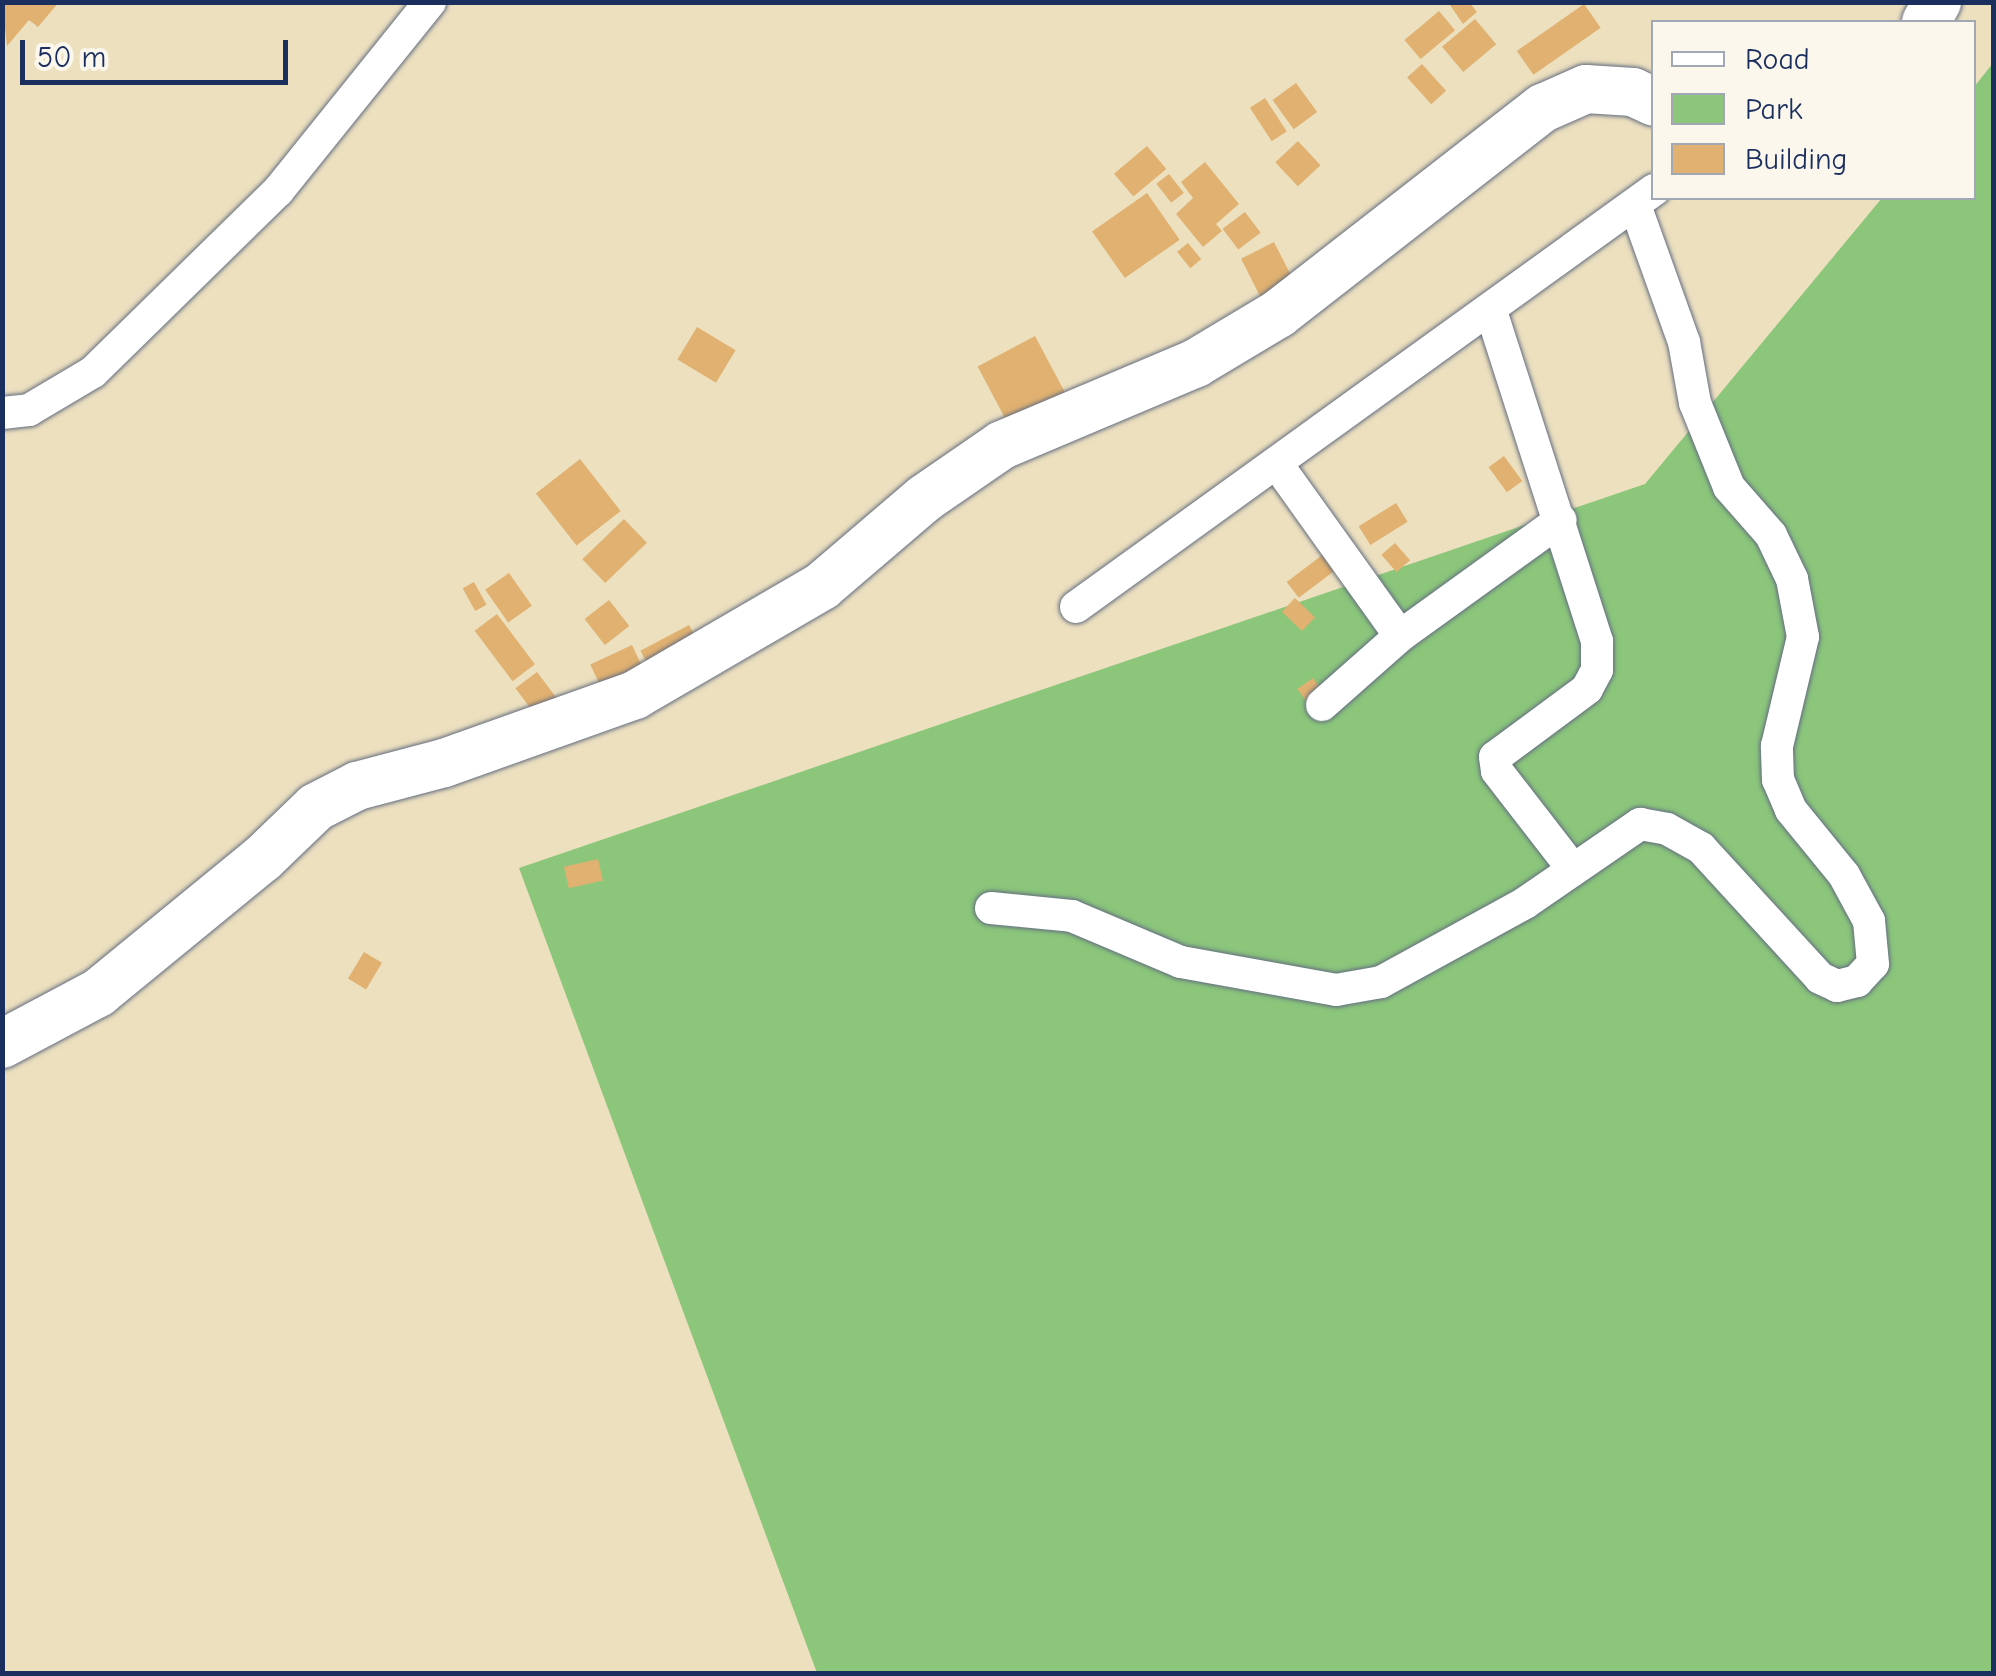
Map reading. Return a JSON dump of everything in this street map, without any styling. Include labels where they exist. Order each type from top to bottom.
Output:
[{"type":"main road","points":[[2,1044],[98,992],[316,807],[357,786],[444,764],[635,695],[822,586],[924,498],[1002,445],[1196,363],[1278,314],[1544,108],[1586,89],[1634,92],[1651,100]]},
{"type":"street","points":[[2,413],[29,410],[94,372],[278,192],[430,2]]},
{"type":"street","points":[[991,908],[1072,916],[1181,962],[1336,990],[1381,982],[1525,903],[1640,824],[1667,828],[1701,848],[1820,978],[1847,983],[1873,964],[1869,922],[1844,875],[1791,810],[1778,780],[1777,746],[1803,637],[1792,579],[1771,535],[1729,487],[1694,403],[1684,342],[1645,199],[1076,607]]},
{"type":"street","points":[[1492,311],[1588,605],[1597,670],[1587,689],[1494,757],[1497,772],[1572,868]]},
{"type":"street","points":[[1277,464],[1400,636]]},
{"type":"street","points":[[1322,706],[1400,636],[1561,520]]},
{"type":"green space","points":[[1993,63],[1993,1673],[817,1673],[519,868],[1645,484],[1880,200],[1976,200],[1976,84]]},
{"type":"building","points":[[2,2],[59,2],[38,27],[29,20],[7,46]]},
{"type":"building","points":[[1448,2],[1469,2],[1477,12],[1463,24]]},
{"type":"building","points":[[1584,4],[1601,28],[1533,75],[1517,51]]},
{"type":"building","points":[[1439,11],[1455,30],[1421,59],[1405,40]]},
{"type":"building","points":[[1475,19],[1496,44],[1463,72],[1442,47]]},
{"type":"building","points":[[1422,64],[1446,91],[1431,104],[1407,77]]},
{"type":"building","points":[[1296,83],[1317,112],[1294,129],[1273,100]]},
{"type":"building","points":[[1265,98],[1287,132],[1272,141],[1250,108]]},
{"type":"building","points":[[1298,141],[1321,165],[1298,186],[1275,162]]},
{"type":"building","points":[[1147,146],[1166,169],[1133,197],[1114,174]]},
{"type":"building","points":[[1205,162],[1239,204],[1216,224],[1222,231],[1203,247],[1176,214],[1193,198],[1181,182]]},
{"type":"building","points":[[1169,174],[1184,193],[1171,203],[1156,184]]},
{"type":"building","points":[[1147,193],[1180,240],[1125,278],[1092,231]]},
{"type":"building","points":[[1245,212],[1261,233],[1238,250],[1223,229]]},
{"type":"building","points":[[1274,242],[1294,282],[1261,299],[1241,259]]},
{"type":"building","points":[[1188,243],[1201,259],[1190,268],[1177,252]]},
{"type":"building","points":[[697,327],[736,350],[716,383],[677,360]]},
{"type":"building","points":[[1035,336],[1066,395],[1009,426],[978,367]]},
{"type":"building","points":[[1504,456],[1522,481],[1507,492],[1489,467]]},
{"type":"building","points":[[580,459],[621,511],[577,545],[536,493]]},
{"type":"building","points":[[1396,503],[1408,522],[1370,545],[1359,526]]},
{"type":"building","points":[[624,519],[647,543],[605,583],[582,559]]},
{"type":"building","points":[[1395,543],[1410,560],[1397,572],[1381,555]]},
{"type":"building","points":[[1325,553],[1337,569],[1299,598],[1287,582]]},
{"type":"building","points":[[509,573],[532,606],[508,622],[485,590]]},
{"type":"building","points":[[474,582],[487,605],[475,611],[463,588]]},
{"type":"building","points":[[1295,598],[1315,617],[1302,631],[1282,612]]},
{"type":"building","points":[[609,600],[629,626],[605,645],[585,619]]},
{"type":"building","points":[[497,614],[535,664],[513,681],[475,631]]},
{"type":"building","points":[[689,625],[698,642],[649,668],[640,651]]},
{"type":"building","points":[[632,645],[645,673],[603,693],[590,664]]},
{"type":"building","points":[[537,672],[563,707],[542,723],[515,688]]},
{"type":"building","points":[[1313,678],[1322,691],[1307,702],[1297,689]]},
{"type":"building","points":[[598,859],[603,880],[569,888],[564,867]]},
{"type":"building","points":[[364,952],[382,963],[366,989],[348,979]]}]
